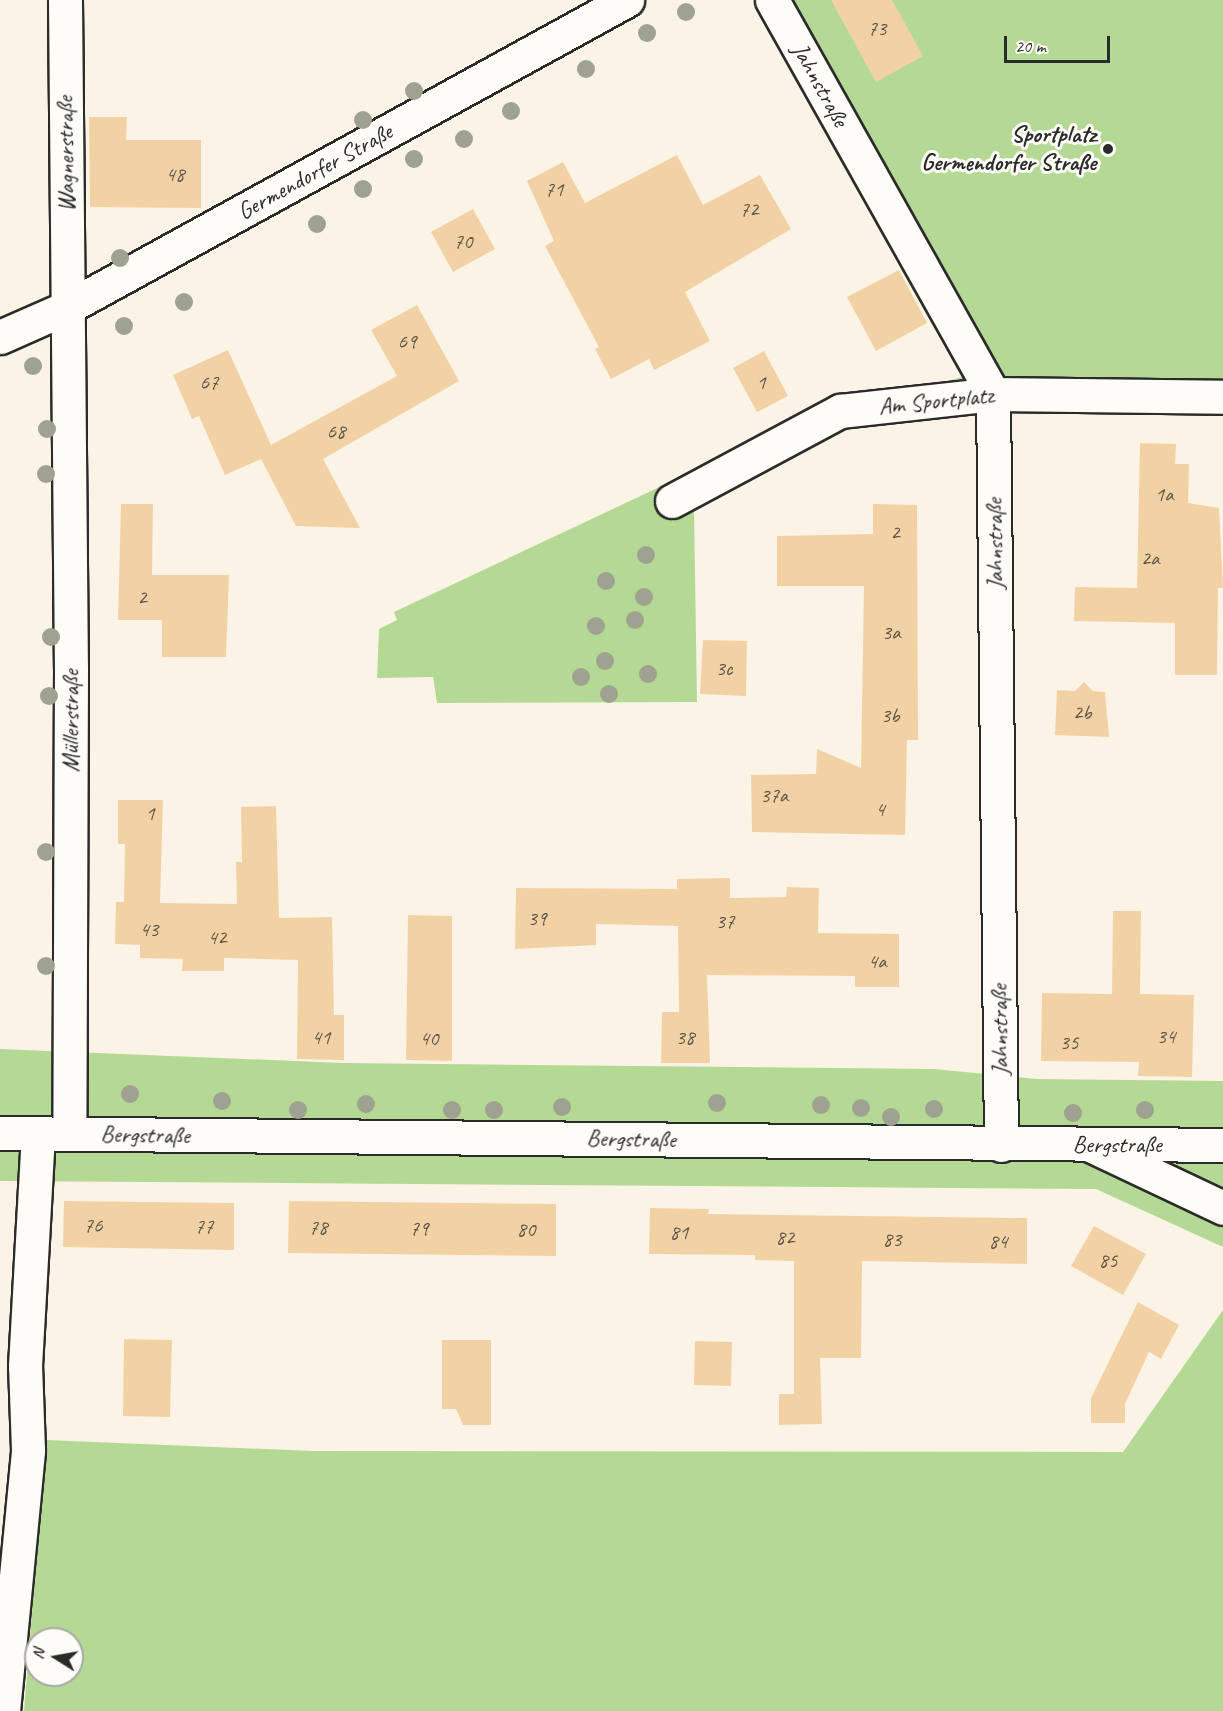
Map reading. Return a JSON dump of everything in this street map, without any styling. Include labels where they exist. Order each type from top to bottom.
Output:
[{"type":"street","name":"Wagnerstraße","points":[[65,0],[68,307]]},
{"type":"street","name":"Germendorfer Straße","points":[[0,337],[68,307],[627,0]]},
{"type":"street","name":"Jahnstraße","points":[[772,0],[993,394],[1001,1145]]},
{"type":"street","name":"Müllerstraße","points":[[54,1134],[68,307]]},
{"type":"street","name":"Am Sportplatz","points":[[672,501],[840,411],[993,394],[1223,397]]},
{"type":"street","name":"Bergstraße","points":[[0,1133],[1001,1145],[1223,1145]]},
{"type":"street","points":[[3,1711],[28,1450],[26,1366],[54,1134]]},
{"type":"street","points":[[1090,1145],[1223,1208]]},
{"type":"green space","points":[[788,0],[1223,0],[1223,381],[1002,378]]},
{"type":"green space","points":[[965,376],[981,415],[865,416],[694,510],[697,702],[437,703],[433,677],[377,678],[379,629],[397,620],[394,612],[855,395],[914,391]]},
{"type":"green space","points":[[0,1049],[343,1063],[934,1069],[1037,1079],[1223,1081],[1223,1247],[1096,1189],[0,1181]]},
{"type":"green space","points":[[1223,1310],[1223,1711],[24,1711],[26,1687],[84,1687],[84,1627],[31,1627],[46,1440],[313,1451],[1123,1452]]},
{"type":"building","points":[[831,0],[892,0],[923,56],[876,82]]},
{"type":"building","points":[[89,117],[127,117],[126,140],[201,140],[201,208],[90,207]]},
{"type":"building","points":[[677,155],[703,205],[760,175],[791,229],[685,292],[710,341],[654,370],[649,359],[611,379],[595,349],[599,347],[545,246],[554,241],[527,181],[563,162],[585,203]]},
{"type":"building","points":[[473,209],[495,249],[453,272],[431,232]]},
{"type":"building","points":[[899,270],[927,323],[876,351],[847,297]]},
{"type":"building","points":[[417,305],[459,381],[323,459],[360,528],[296,526],[261,459],[225,475],[199,416],[192,419],[173,375],[228,350],[271,445],[397,376],[371,330]]},
{"type":"building","points":[[764,351],[788,396],[757,412],[733,368]]},
{"type":"building","points":[[1140,443],[1176,444],[1175,464],[1189,464],[1188,503],[1219,508],[1223,588],[1218,588],[1217,675],[1175,675],[1175,623],[1074,621],[1075,587],[1137,588]]},
{"type":"building","points":[[121,504],[153,504],[152,575],[229,575],[226,657],[162,657],[162,620],[118,620]]},
{"type":"building","points":[[873,504],[917,505],[918,740],[907,740],[905,835],[752,832],[751,775],[816,774],[817,749],[861,768],[864,586],[777,586],[777,536],[873,534]]},
{"type":"building","points":[[703,640],[747,641],[746,696],[700,694]]},
{"type":"building","points":[[1084,682],[1093,691],[1105,692],[1109,737],[1055,735],[1057,690],[1075,691]]},
{"type":"building","points":[[118,800],[163,800],[160,903],[237,904],[236,862],[242,862],[241,807],[276,806],[279,918],[332,917],[334,1015],[344,1015],[344,1060],[297,1059],[298,960],[224,958],[224,971],[182,971],[183,959],[140,958],[140,945],[115,944],[116,902],[124,902],[125,844],[118,844]]},
{"type":"building","points":[[730,878],[730,898],[786,897],[787,887],[819,888],[818,933],[899,934],[899,987],[855,987],[855,976],[707,975],[710,1063],[661,1063],[662,1012],[679,1012],[678,926],[596,924],[596,945],[515,949],[516,888],[677,889],[677,879]]},
{"type":"building","points":[[1113,911],[1141,911],[1140,994],[1194,995],[1192,1077],[1138,1076],[1139,1062],[1041,1061],[1042,993],[1112,994]]},
{"type":"building","points":[[408,915],[452,916],[452,1061],[406,1060]]},
{"type":"building","points":[[64,1201],[234,1203],[234,1250],[63,1247]]},
{"type":"building","points":[[289,1201],[556,1204],[556,1256],[288,1253]]},
{"type":"building","points":[[650,1208],[709,1209],[708,1214],[1027,1218],[1027,1264],[862,1261],[861,1358],[820,1358],[822,1424],[779,1425],[779,1394],[794,1394],[794,1261],[755,1260],[755,1255],[649,1254]]},
{"type":"building","points":[[1094,1226],[1146,1254],[1123,1295],[1071,1266]]},
{"type":"building","points":[[1138,1302],[1179,1325],[1161,1359],[1149,1352],[1125,1404],[1125,1423],[1091,1423],[1091,1398]]},
{"type":"building","points":[[124,1339],[172,1340],[170,1417],[123,1416]]},
{"type":"building","points":[[442,1340],[491,1340],[491,1425],[463,1425],[456,1409],[442,1409]]},
{"type":"building","points":[[695,1341],[732,1342],[731,1386],[694,1385]]},
{"type":"place","name":"Sportplatz Germendorfer Straße","points":[[1108,149]]}]
